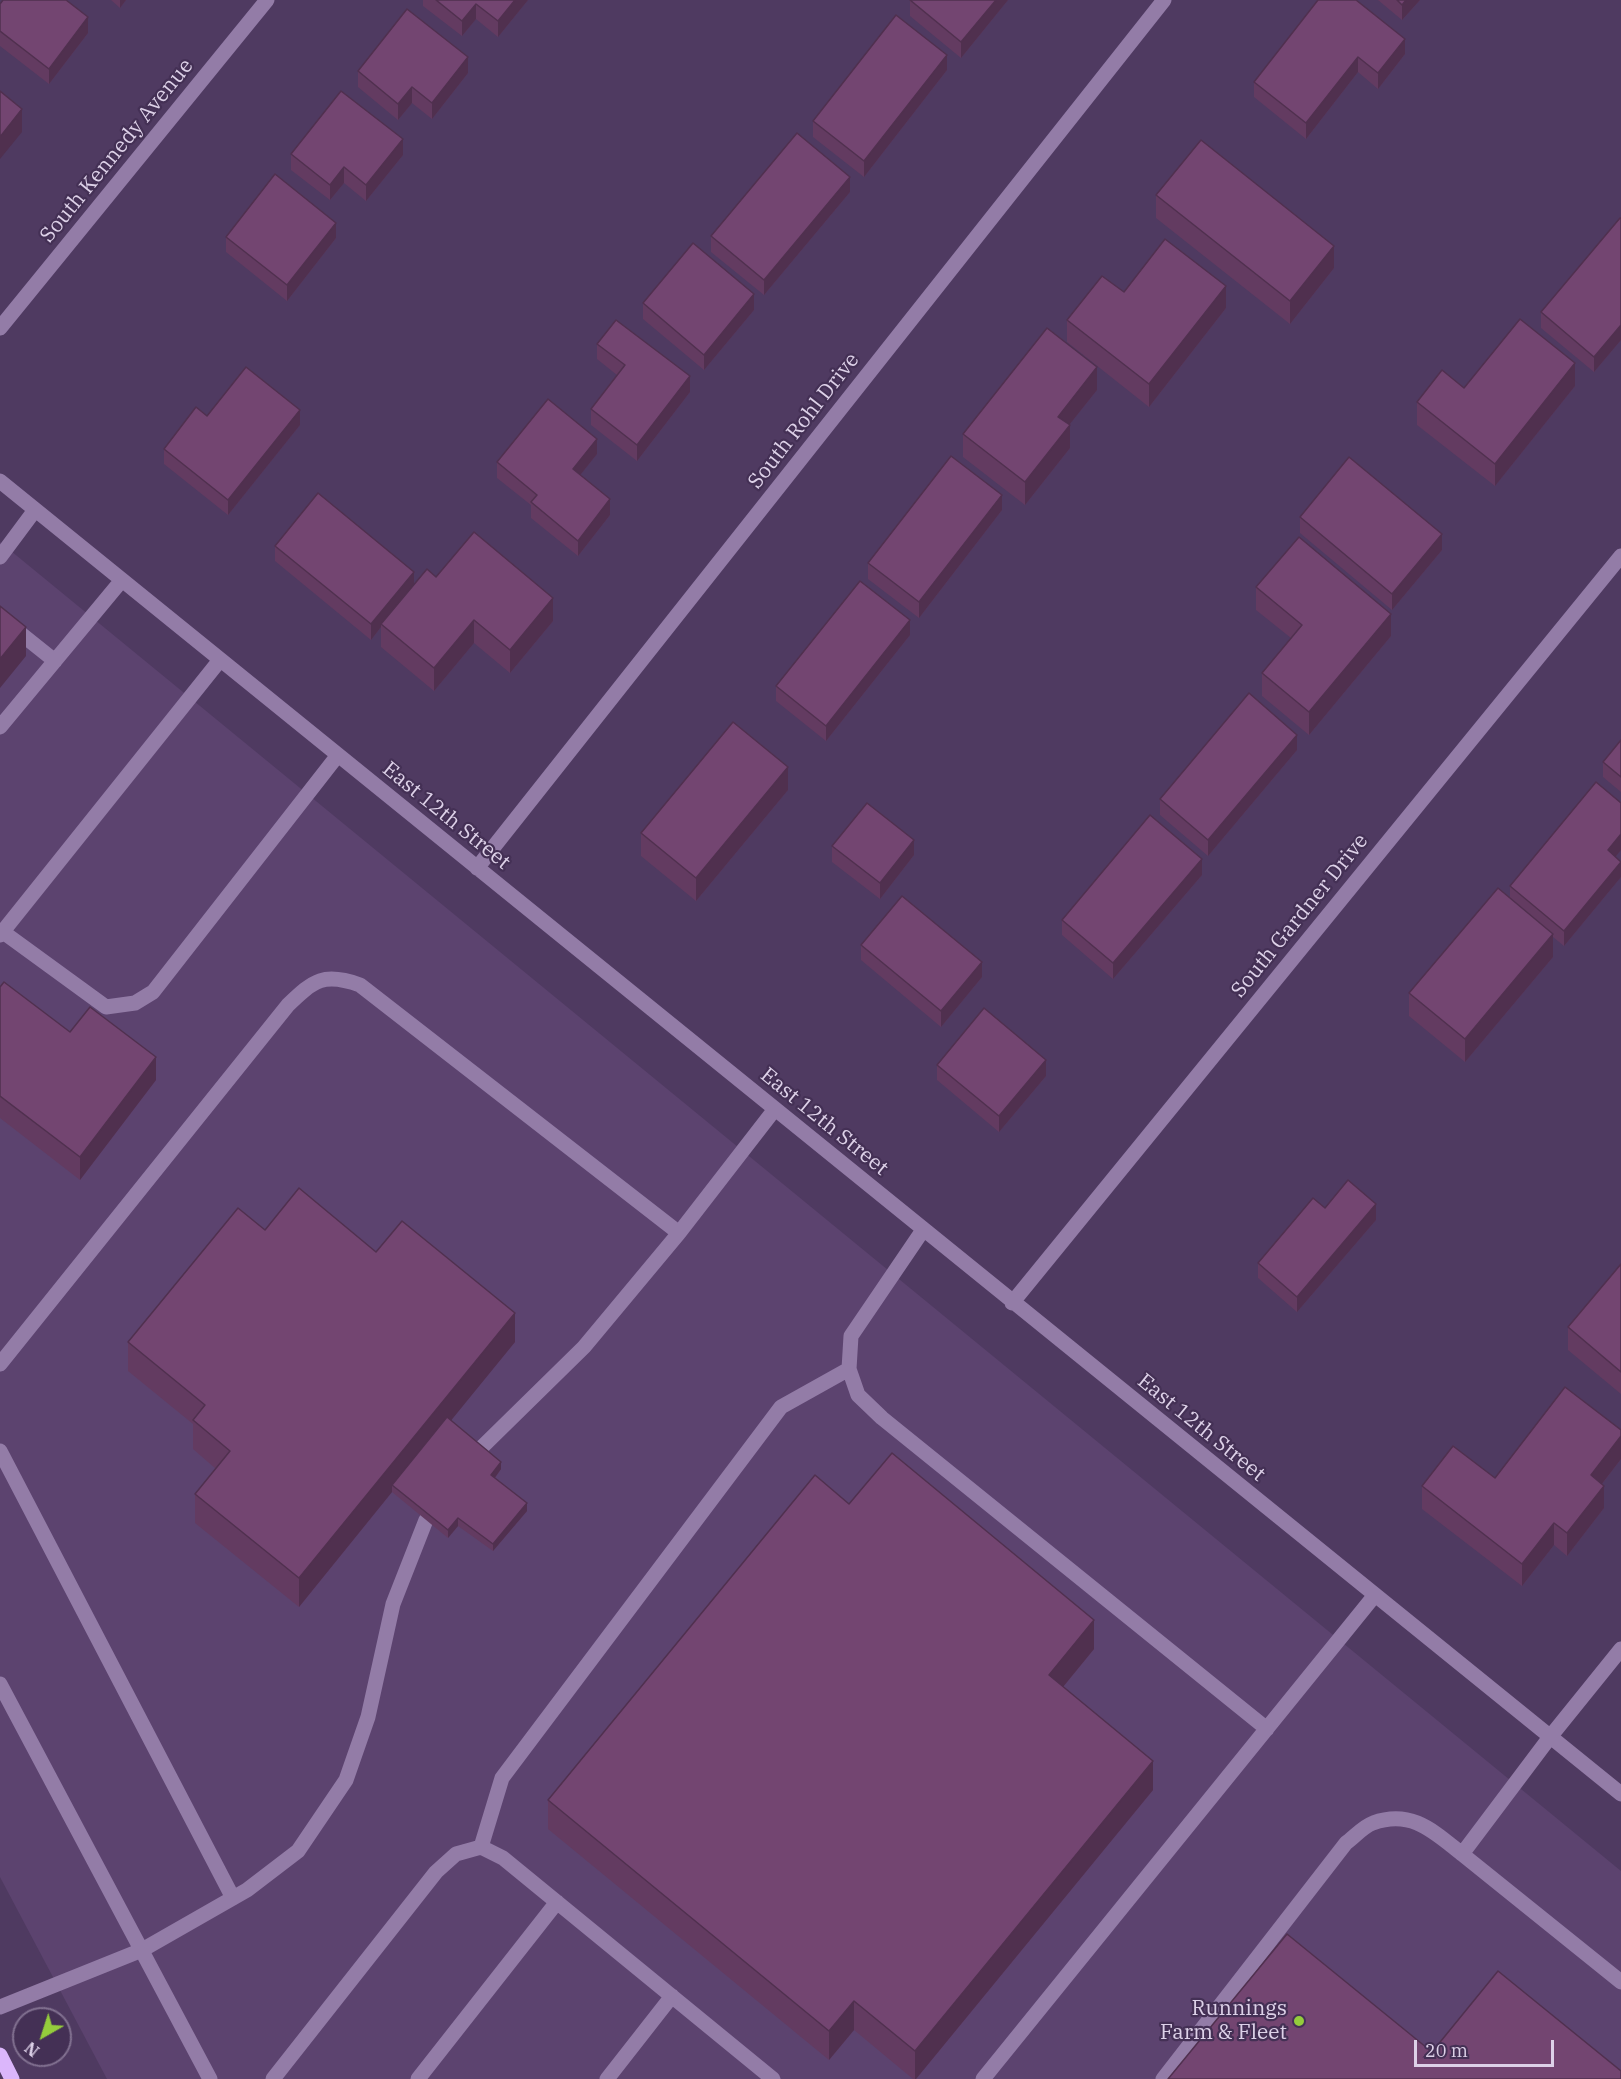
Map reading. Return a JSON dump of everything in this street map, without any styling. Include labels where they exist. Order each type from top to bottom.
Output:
[{"type":"main road","points":[[0,2055],[12,2079]]},
{"type":"street","name":"South Kennedy Avenue","points":[[0,328],[267,0]]},
{"type":"street","name":"South Rohl Drive","points":[[477,868],[1164,0]]},
{"type":"street","name":"East 12th Street","points":[[0,482],[1621,1794]]},
{"type":"street","points":[[0,556],[35,510]]},
{"type":"street","name":"South Gardner Drive","points":[[1012,1303],[1621,556]]},
{"type":"street","points":[[0,727],[122,580]]},
{"type":"street","points":[[0,617],[55,661]]},
{"type":"street","points":[[220,660],[1,933],[106,1007],[135,1003],[153,993],[338,755]]},
{"type":"street","points":[[0,1364],[288,1005],[304,990],[322,979],[340,978],[360,985],[680,1233]]},
{"type":"street","points":[[478,1451],[584,1347],[680,1233],[776,1109]]},
{"type":"street","points":[[923,1230],[851,1336],[849,1370],[858,1395],[882,1418],[1267,1729]]},
{"type":"street","points":[[481,1847],[502,1778],[781,1407],[849,1370]]},
{"type":"street","points":[[0,1451],[234,1898]]},
{"type":"street","points":[[0,2007],[142,1950],[247,1890],[298,1851],[346,1780],[368,1717],[393,1604],[426,1520]]},
{"type":"street","points":[[983,2079],[1375,1595]]},
{"type":"street","points":[[1462,1854],[1550,1737],[1621,1649]]},
{"type":"street","points":[[0,1684],[210,2079]]},
{"type":"street","points":[[1163,2079],[1346,1843],[1371,1823],[1399,1817],[1426,1826],[1621,1982]]},
{"type":"street","points":[[273,2079],[436,1872],[456,1854],[481,1847],[503,1858],[773,2079]]},
{"type":"street","points":[[418,2079],[557,1902]]},
{"type":"street","points":[[608,2079],[672,1996]]},
{"type":"shaded area","points":[[0,542],[1621,1871],[1621,2079],[107,2079],[72,2013],[72,2007],[69,2007],[0,1877]]},
{"type":"building","points":[[3,0],[66,0],[88,17],[49,69],[0,31],[0,4]]},
{"type":"building","points":[[436,0],[515,0],[498,21],[476,4],[462,21]]},
{"type":"building","points":[[910,0],[996,0],[961,42]]},
{"type":"building","points":[[1318,0],[1356,0],[1405,39],[1378,73],[1358,57],[1306,123],[1254,82]]},
{"type":"building","points":[[407,9],[468,57],[432,103],[412,87],[398,104],[358,71]]},
{"type":"building","points":[[896,15],[947,55],[864,161],[813,121]]},
{"type":"building","points":[[0,91],[22,109],[0,137]]},
{"type":"building","points":[[341,91],[403,139],[366,185],[344,167],[330,185],[291,154]]},
{"type":"building","points":[[797,133],[850,177],[764,280],[711,236]]},
{"type":"building","points":[[1201,140],[1334,246],[1290,301],[1156,195]]},
{"type":"building","points":[[275,174],[336,223],[287,285],[226,237]]},
{"type":"building","points":[[1620,218],[1621,325],[1594,357],[1541,312]]},
{"type":"building","points":[[1165,239],[1226,286],[1149,384],[1067,320],[1102,276],[1124,292]]},
{"type":"building","points":[[693,243],[754,294],[704,355],[643,303]]},
{"type":"building","points":[[1520,319],[1575,363],[1495,464],[1417,402],[1442,370],[1464,388]]},
{"type":"building","points":[[616,320],[690,376],[637,445],[591,409],[625,365],[597,344]]},
{"type":"building","points":[[1047,328],[1097,367],[1058,417],[1070,425],[1025,482],[963,434]]},
{"type":"building","points":[[246,367],[300,410],[228,500],[164,449],[196,407],[207,416]]},
{"type":"building","points":[[548,399],[597,439],[573,469],[610,499],[578,541],[531,502],[537,495],[497,462]]},
{"type":"building","points":[[951,456],[1002,495],[919,602],[868,563]]},
{"type":"building","points":[[1349,457],[1442,534],[1392,594],[1300,517]]},
{"type":"building","points":[[318,493],[414,572],[371,624],[275,546]]},
{"type":"building","points":[[474,532],[553,598],[510,650],[474,620],[434,668],[381,624],[427,569],[436,577]]},
{"type":"building","points":[[1299,537],[1391,614],[1309,712],[1262,673],[1302,625],[1256,587]]},
{"type":"building","points":[[860,581],[910,620],[826,726],[776,686]]},
{"type":"building","points":[[0,606],[26,627],[0,659]]},
{"type":"building","points":[[1249,693],[1297,735],[1208,840],[1160,799]]},
{"type":"building","points":[[733,722],[788,767],[696,878],[641,833]]},
{"type":"building","points":[[1621,740],[1621,777],[1603,762]]},
{"type":"building","points":[[1596,782],[1621,803],[1621,834],[1608,850],[1621,862],[1564,931],[1510,886]]},
{"type":"building","points":[[867,803],[914,840],[880,883],[832,846]]},
{"type":"building","points":[[1150,815],[1202,859],[1113,963],[1062,920]]},
{"type":"building","points":[[1498,888],[1553,934],[1465,1039],[1409,993]]},
{"type":"building","points":[[902,896],[982,962],[941,1011],[861,945]]},
{"type":"building","points":[[4,982],[70,1032],[90,1007],[156,1057],[80,1157],[0,1096],[0,987]]},
{"type":"building","points":[[984,1008],[1046,1060],[999,1116],[937,1065]]},
{"type":"building","points":[[1348,1180],[1376,1204],[1297,1297],[1258,1263],[1313,1198],[1325,1208]]},
{"type":"building","points":[[299,1188],[376,1252],[402,1221],[515,1313],[299,1578],[195,1494],[230,1451],[193,1420],[205,1405],[128,1342],[238,1208],[265,1230]]},
{"type":"building","points":[[1621,1264],[1621,1372],[1568,1327]]},
{"type":"building","points":[[1565,1387],[1621,1430],[1621,1436],[1591,1475],[1604,1486],[1567,1533],[1554,1523],[1522,1564],[1422,1486],[1453,1446],[1495,1478]]},
{"type":"building","points":[[447,1417],[501,1462],[491,1475],[527,1503],[493,1544],[458,1518],[448,1530],[392,1485]]},
{"type":"building","points":[[892,1453],[1094,1620],[1049,1675],[1153,1761],[915,2051],[854,2001],[829,2031],[548,1800],[815,1475],[849,1504]]},
{"type":"building","points":[[1287,1934],[1432,2052],[1498,1971],[1621,2071],[1621,2079],[1168,2079]]},
{"type":"place","name":"Runnings Farm & Fleet","points":[[1299,2021]]}]
